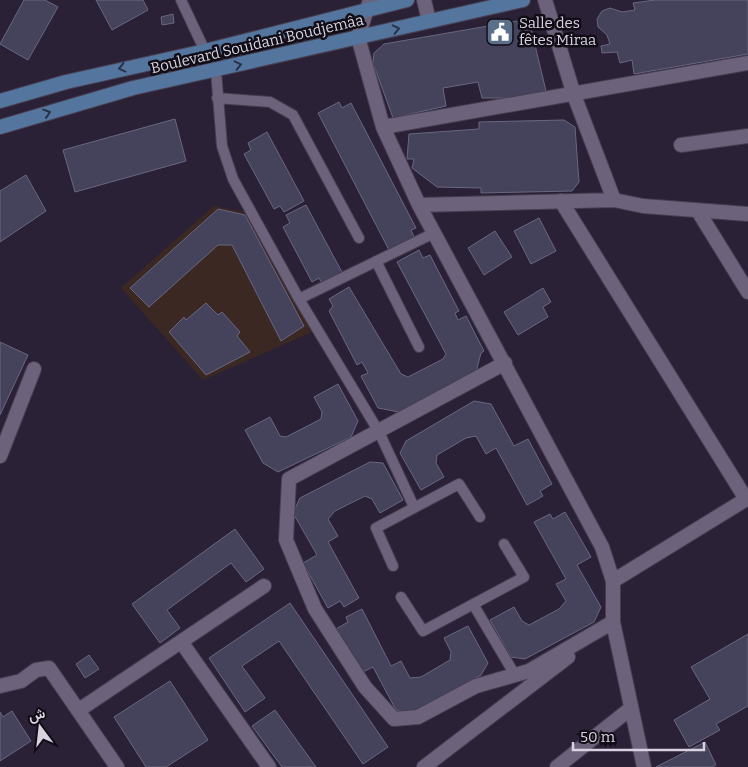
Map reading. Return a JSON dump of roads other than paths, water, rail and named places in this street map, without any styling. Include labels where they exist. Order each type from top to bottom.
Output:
[{"type":"main road","name":"Boulevard Souidani Boudjemâa","points":[[0,101],[114,70],[206,51],[368,5],[407,0]]},
{"type":"main road","name":"Boulevard Souidani Boudjemâa","points":[[3,128],[100,97],[523,0]]},
{"type":"street","points":[[424,0],[429,21]]},
{"type":"street","points":[[545,0],[574,95],[614,200]]},
{"type":"street","points":[[368,5],[358,37],[382,127],[418,205],[505,363],[602,547],[614,581],[613,622],[630,709],[644,767]]},
{"type":"street","points":[[382,127],[574,95],[748,63]]},
{"type":"street","points":[[681,145],[748,136]]},
{"type":"street","points":[[418,205],[614,200],[643,206],[748,214]]},
{"type":"street","points":[[561,201],[747,498],[614,581]]},
{"type":"street","points":[[698,211],[748,292]]},
{"type":"street","points":[[505,363],[289,479],[286,540],[315,608],[365,687],[394,719],[418,717],[476,686],[529,671],[613,622]]},
{"type":"street","points":[[0,456],[34,369]]},
{"type":"street","points":[[79,710],[182,643],[264,586]]},
{"type":"street","points":[[424,767],[613,622]]},
{"type":"street","points":[[182,643],[269,767]]},
{"type":"street","points":[[0,686],[21,681],[36,670],[49,668],[117,767]]},
{"type":"street","points":[[557,767],[630,709]]},
{"type":"lane","points":[[181,0],[206,51]]},
{"type":"lane","points":[[216,70],[222,146],[233,179],[299,299],[379,432],[414,507]]},
{"type":"lane","points":[[217,98],[270,102],[285,108],[293,115],[359,238]]},
{"type":"lane","points":[[299,299],[434,233]]},
{"type":"lane","points":[[376,261],[419,347]]},
{"type":"lane","points":[[393,566],[376,528],[459,484],[480,517]]},
{"type":"lane","points":[[402,597],[423,631],[524,577],[504,544]]},
{"type":"lane","points":[[473,604],[515,675]]},
{"type":"place","name":"Salle des fêtes Miraa","points":[[500,32]]}]
